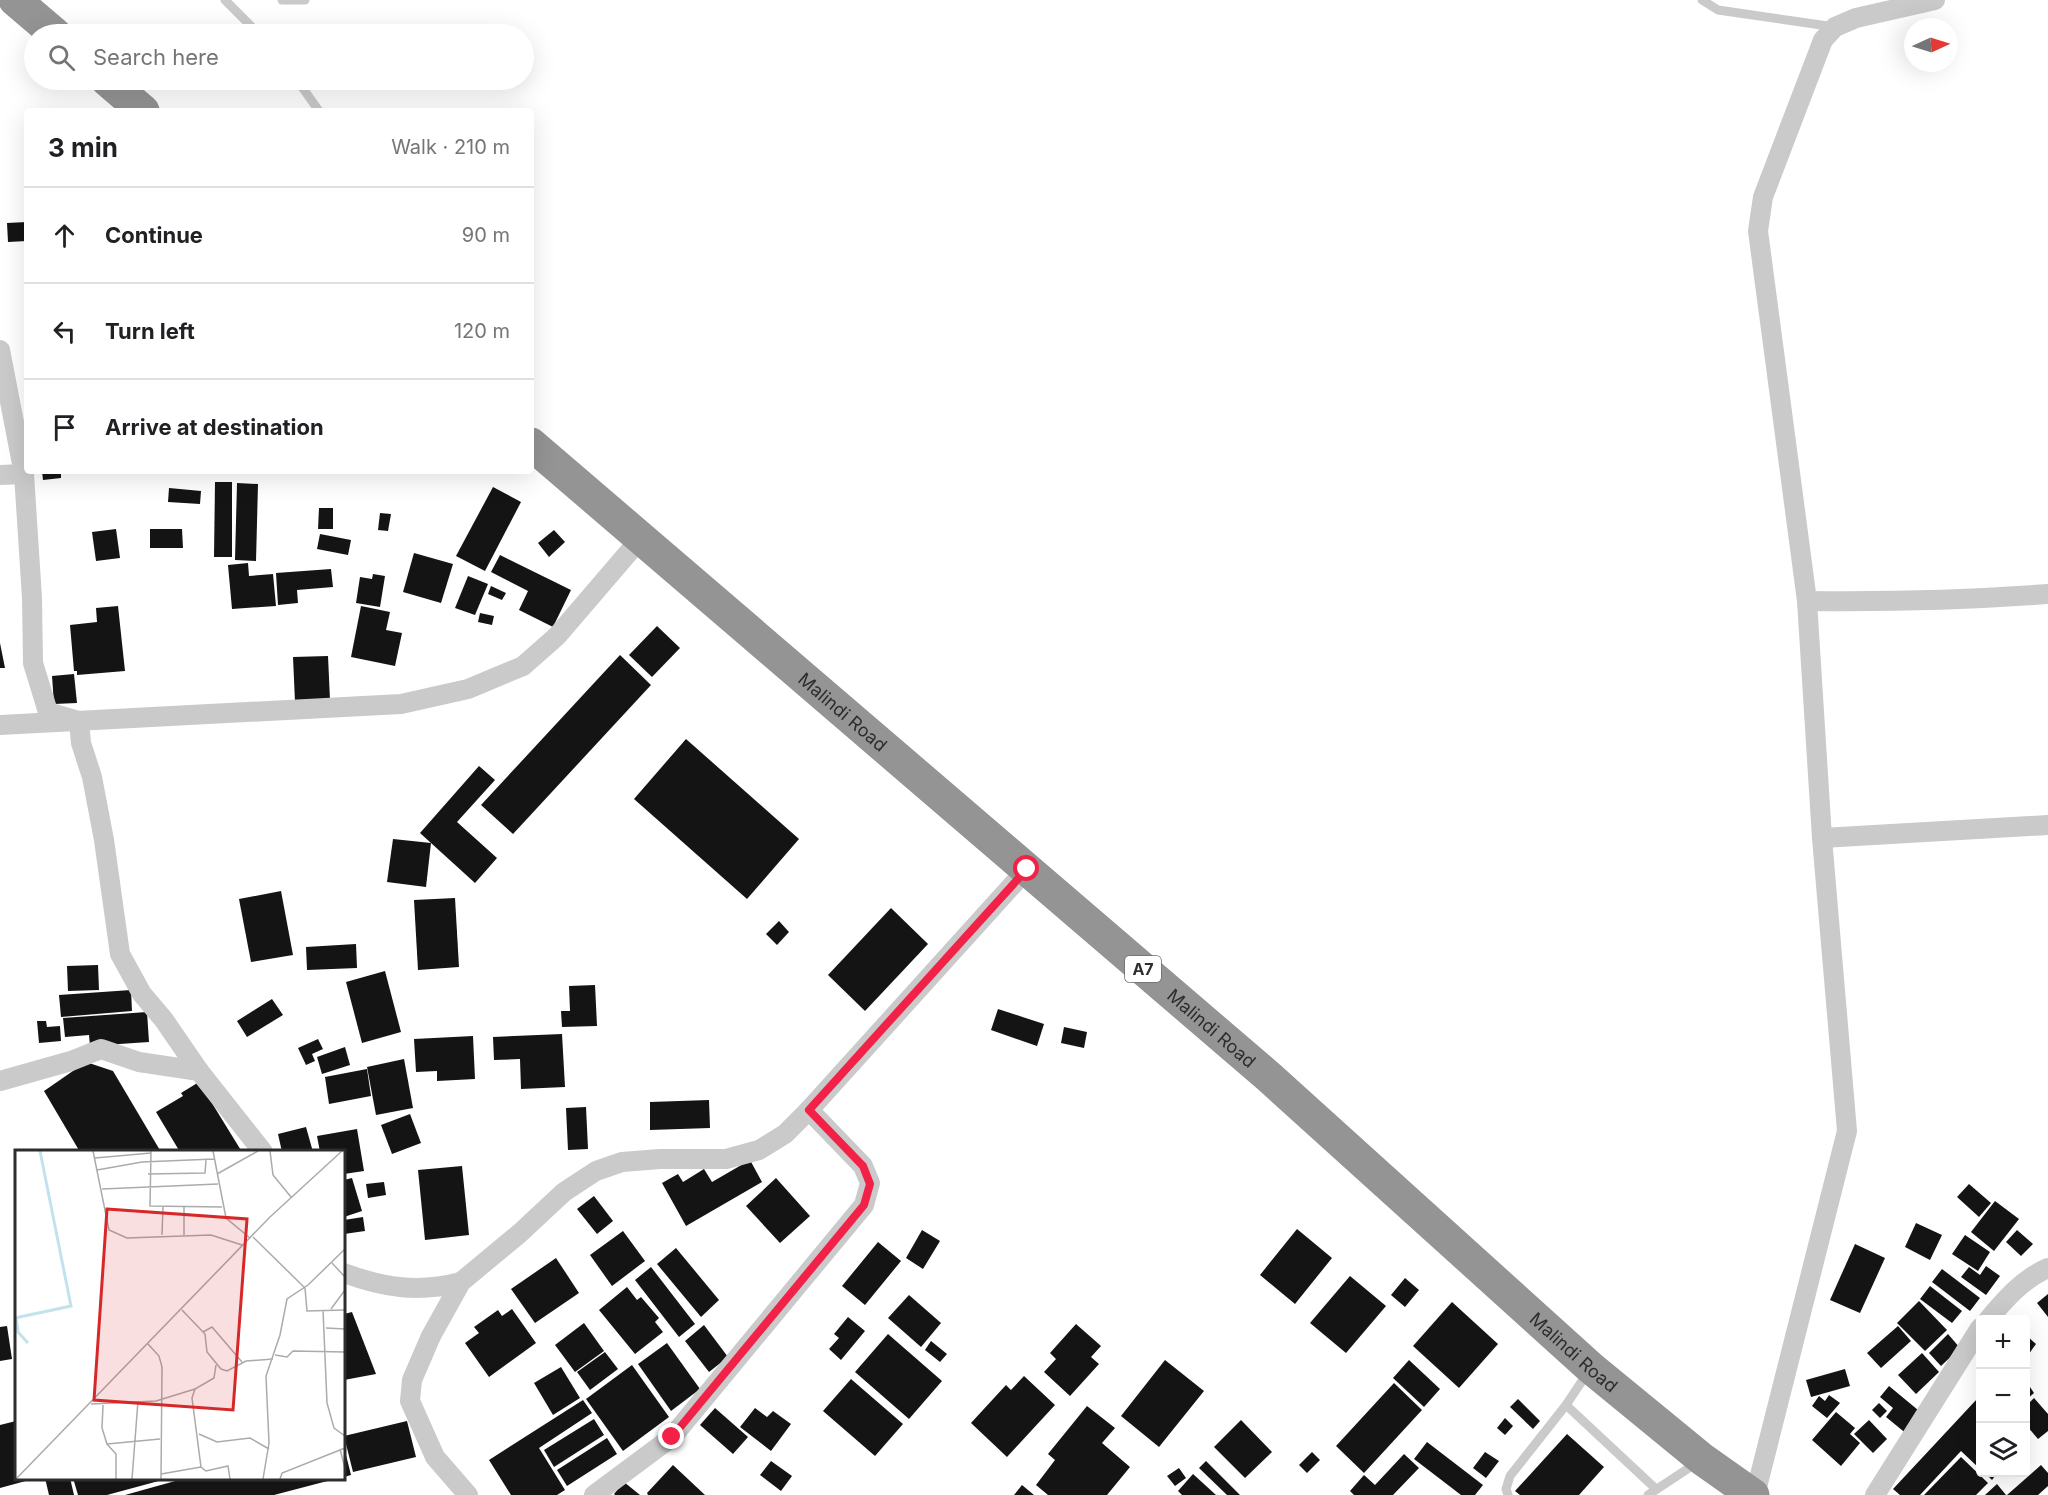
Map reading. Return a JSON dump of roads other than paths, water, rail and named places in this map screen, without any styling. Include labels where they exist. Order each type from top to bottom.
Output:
[{"type":"highway","points":[[15,0],[43,24]]},
{"type":"highway","points":[[119,90],[140,108]]},
{"type":"highway","name":"Malindi Road","points":[[534,447],[1269,1077],[1591,1368],[1702,1459],[1754,1495]]},
{"type":"street","points":[[1754,1495],[1847,1131],[1822,838],[1807,601],[1758,231],[1763,197],[1823,40],[1835,27],[1857,18],[1935,0]]},
{"type":"street","points":[[0,350],[24,474],[32,598],[33,663],[48,712],[80,721]]},
{"type":"street","points":[[0,475],[24,474]]},
{"type":"street","points":[[0,725],[401,704],[468,689],[523,666],[549,644],[641,538]]},
{"type":"street","points":[[1807,601],[1958,601],[2048,594]]},
{"type":"street","points":[[80,721],[81,743],[92,777],[104,840],[120,954],[142,994],[261,1150]]},
{"type":"street","points":[[1822,838],[2048,825]]},
{"type":"street","points":[[468,1495],[435,1457],[410,1401],[412,1380],[423,1353],[461,1282],[520,1233],[564,1192],[596,1171],[622,1162],[660,1159],[726,1159],[759,1150],[785,1134],[1027,869]]},
{"type":"street","points":[[0,1081],[71,1061],[101,1049],[139,1062],[199,1071]]},
{"type":"street","points":[[594,1495],[672,1437],[864,1205],[870,1184],[863,1166],[809,1110]]},
{"type":"street","points":[[1992,1315],[2007,1296],[2038,1272],[2048,1268]]},
{"type":"street","points":[[345,1273],[397,1288],[438,1288],[461,1282]]},
{"type":"street","points":[[1875,1495],[1976,1334]]},
{"type":"lane","points":[[225,0],[249,24]]},
{"type":"lane","points":[[282,0],[305,0]]},
{"type":"lane","points":[[1702,0],[1718,10],[1835,27]]},
{"type":"lane","points":[[304,90],[317,108]]},
{"type":"lane","points":[[1508,1495],[1506,1489],[1510,1476],[1566,1405],[1591,1368]]},
{"type":"lane","points":[[1566,1405],[1652,1492],[1702,1459]]}]
